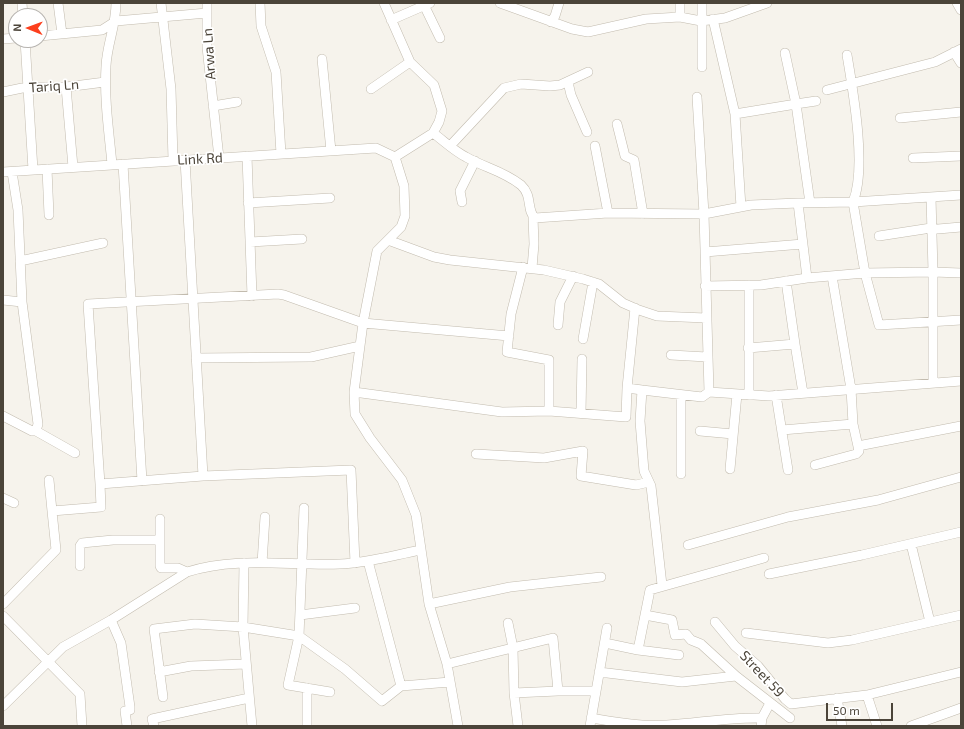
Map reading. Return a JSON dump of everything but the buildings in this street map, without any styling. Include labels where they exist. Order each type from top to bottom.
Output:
[{"type":"street","points":[[58,3],[62,34]]},
{"type":"street","points":[[112,164],[105,82],[108,52],[116,21],[116,3]]},
{"type":"street","points":[[161,3],[161,16],[171,89],[174,160]]},
{"type":"street","name":"Arwa Ln","points":[[207,3],[207,47],[219,158]]},
{"type":"street","points":[[260,3],[261,26],[276,72],[281,154]]},
{"type":"street","points":[[384,3],[410,62],[434,85],[442,111],[439,122],[433,133],[395,157],[404,186],[405,216],[401,226],[388,240],[381,244],[377,251],[360,346],[354,392],[355,414],[370,438],[402,480],[416,515],[429,604],[447,664],[458,726]]},
{"type":"street","points":[[500,3],[572,29],[588,32],[646,19],[680,18],[701,20],[725,18],[753,6],[767,3]]},
{"type":"street","points":[[551,22],[555,16],[559,3]]},
{"type":"street","points":[[680,3],[680,18]]},
{"type":"street","points":[[702,3],[702,67]]},
{"type":"street","points":[[957,3],[961,10]]},
{"type":"street","points":[[391,20],[426,4],[440,38]]},
{"type":"street","points":[[48,35],[102,30],[116,21],[207,13]]},
{"type":"street","points":[[713,19],[735,114],[741,207]]},
{"type":"street","points":[[25,48],[33,170]]},
{"type":"street","points":[[827,90],[852,85],[935,62],[958,50],[961,63]]},
{"type":"street","points":[[784,53],[796,104],[810,203]]},
{"type":"street","points":[[847,55],[856,113],[858,165],[856,195],[853,202],[865,273],[879,325],[961,320]]},
{"type":"street","points":[[322,59],[330,151]]},
{"type":"street","points":[[371,88],[410,62]]},
{"type":"street","points":[[450,146],[504,88],[521,84],[550,86],[568,82],[588,72]]},
{"type":"street","name":"Tariq Ln","points":[[3,92],[27,87],[66,87],[105,82]]},
{"type":"street","points":[[568,82],[571,95],[587,132]]},
{"type":"street","points":[[66,87],[72,168]]},
{"type":"street","points":[[696,97],[704,214],[709,392]]},
{"type":"street","points":[[735,114],[816,101]]},
{"type":"street","points":[[213,106],[237,102]]},
{"type":"street","points":[[900,118],[961,112]]},
{"type":"street","points":[[617,124],[625,156],[634,160],[643,214]]},
{"type":"street","points":[[433,133],[466,157],[494,168],[528,192],[533,217],[534,244],[528,268],[511,314],[507,352],[549,360],[549,412]]},
{"type":"street","points":[[595,146],[608,213]]},
{"type":"street","name":"Link Rd","points":[[7,172],[376,148],[395,157]]},
{"type":"street","points":[[248,156],[248,202],[252,296]]},
{"type":"street","points":[[913,158],[961,156]]},
{"type":"street","points":[[185,160],[191,299],[203,476]]},
{"type":"street","points":[[462,202],[460,191],[475,161]]},
{"type":"street","points":[[123,164],[142,482]]},
{"type":"street","points":[[47,169],[49,215]]},
{"type":"street","points":[[7,172],[18,210],[22,302],[38,424],[36,431]]},
{"type":"street","points":[[533,217],[608,213],[704,214],[741,207],[961,195]]},
{"type":"street","points":[[931,197],[931,228],[934,272],[933,383]]},
{"type":"street","points":[[248,202],[330,198]]},
{"type":"street","points":[[798,203],[807,278]]},
{"type":"street","points":[[879,236],[931,228],[938,229],[961,227]]},
{"type":"street","points":[[250,242],[302,239]]},
{"type":"street","points":[[388,240],[418,252],[445,259],[528,268],[573,276],[599,284],[623,303],[657,316],[706,318]]},
{"type":"street","points":[[20,261],[103,244]]},
{"type":"street","points":[[705,252],[803,244]]},
{"type":"street","points":[[705,286],[749,285],[865,273],[961,273]]},
{"type":"street","points":[[558,324],[560,302],[573,276]]},
{"type":"street","points":[[815,465],[856,454],[859,451],[854,424],[851,389],[832,276]]},
{"type":"street","points":[[786,281],[803,393]]},
{"type":"street","points":[[583,339],[593,282]]},
{"type":"street","points":[[749,285],[749,395]]},
{"type":"street","points":[[52,511],[101,507],[88,304],[284,295],[363,324],[509,336]]},
{"type":"street","points":[[3,300],[22,302]]},
{"type":"street","points":[[354,392],[496,411],[581,413],[626,417],[634,308]]},
{"type":"street","points":[[748,348],[795,344]]},
{"type":"street","points":[[196,358],[311,357],[360,346]]},
{"type":"street","points":[[671,355],[707,356]]},
{"type":"street","points":[[581,413],[582,358]]},
{"type":"street","points":[[627,388],[702,397],[709,392],[749,395],[776,395],[961,381]]},
{"type":"street","points":[[642,390],[640,421],[644,471],[651,486],[662,585]]},
{"type":"street","points":[[730,469],[737,394]]},
{"type":"street","points":[[681,395],[681,474]]},
{"type":"street","points":[[776,395],[788,470]]},
{"type":"street","points":[[3,416],[32,431],[36,431],[75,454]]},
{"type":"street","points":[[782,430],[854,424]]},
{"type":"street","points":[[858,446],[961,426]]},
{"type":"street","points":[[700,431],[733,434]]},
{"type":"street","points":[[476,454],[544,458],[583,451],[581,476],[636,485],[649,482]]},
{"type":"street","points":[[100,484],[142,482],[203,476],[351,470],[355,563]]},
{"type":"street","points":[[688,545],[788,517],[878,500],[961,477]]},
{"type":"street","points":[[3,604],[56,550],[50,480]]},
{"type":"street","points":[[3,498],[14,503]]},
{"type":"street","points":[[304,508],[299,636],[288,685],[330,692]]},
{"type":"street","points":[[262,563],[265,517]]},
{"type":"street","points":[[160,519],[161,568],[178,568],[187,572]]},
{"type":"street","points":[[769,574],[961,532]]},
{"type":"street","points":[[80,566],[80,546],[82,543],[113,540],[160,540]]},
{"type":"street","points":[[911,544],[930,622]]},
{"type":"street","points":[[3,706],[63,647],[111,620],[187,572],[205,567],[244,562],[302,564],[368,562],[421,550]]},
{"type":"street","points":[[638,650],[650,590],[662,585],[764,558]]},
{"type":"street","points":[[244,562],[242,627],[252,726]]},
{"type":"street","points":[[368,562],[401,686]]},
{"type":"street","points":[[429,604],[510,587],[601,577]]},
{"type":"street","points":[[300,615],[355,608]]},
{"type":"street","points":[[746,633],[828,643],[852,640],[961,614]]},
{"type":"street","points":[[645,615],[672,620],[675,635],[686,634],[691,640],[701,644],[790,722]]},
{"type":"street","points":[[3,616],[80,694],[82,726]]},
{"type":"street","points":[[111,620],[121,643],[126,675],[130,707],[130,710],[125,711],[127,726]]},
{"type":"street","name":"Street 59","points":[[715,622],[736,646],[758,666],[785,699],[791,704],[867,696],[961,672]]},
{"type":"street","points":[[508,623],[513,648],[514,692],[518,726]]},
{"type":"street","points":[[163,697],[153,632],[156,628],[195,624],[242,627],[299,636],[345,669],[382,701],[401,686],[450,682]]},
{"type":"street","points":[[607,628],[590,722],[666,726],[735,717],[761,722],[770,703]]},
{"type":"street","points":[[447,664],[554,638],[558,691]]},
{"type":"street","points":[[605,643],[679,656]]},
{"type":"street","points":[[159,672],[191,666],[246,664]]},
{"type":"street","points":[[599,672],[682,682],[736,676]]},
{"type":"street","points":[[307,688],[307,726]]},
{"type":"street","points":[[514,692],[596,691]]},
{"type":"street","points":[[867,696],[877,726]]},
{"type":"street","points":[[154,726],[152,719],[249,698]]},
{"type":"street","points":[[837,698],[842,726]]},
{"type":"street","points":[[790,722],[791,704]]},
{"type":"street","points":[[911,726],[961,708]]}]
